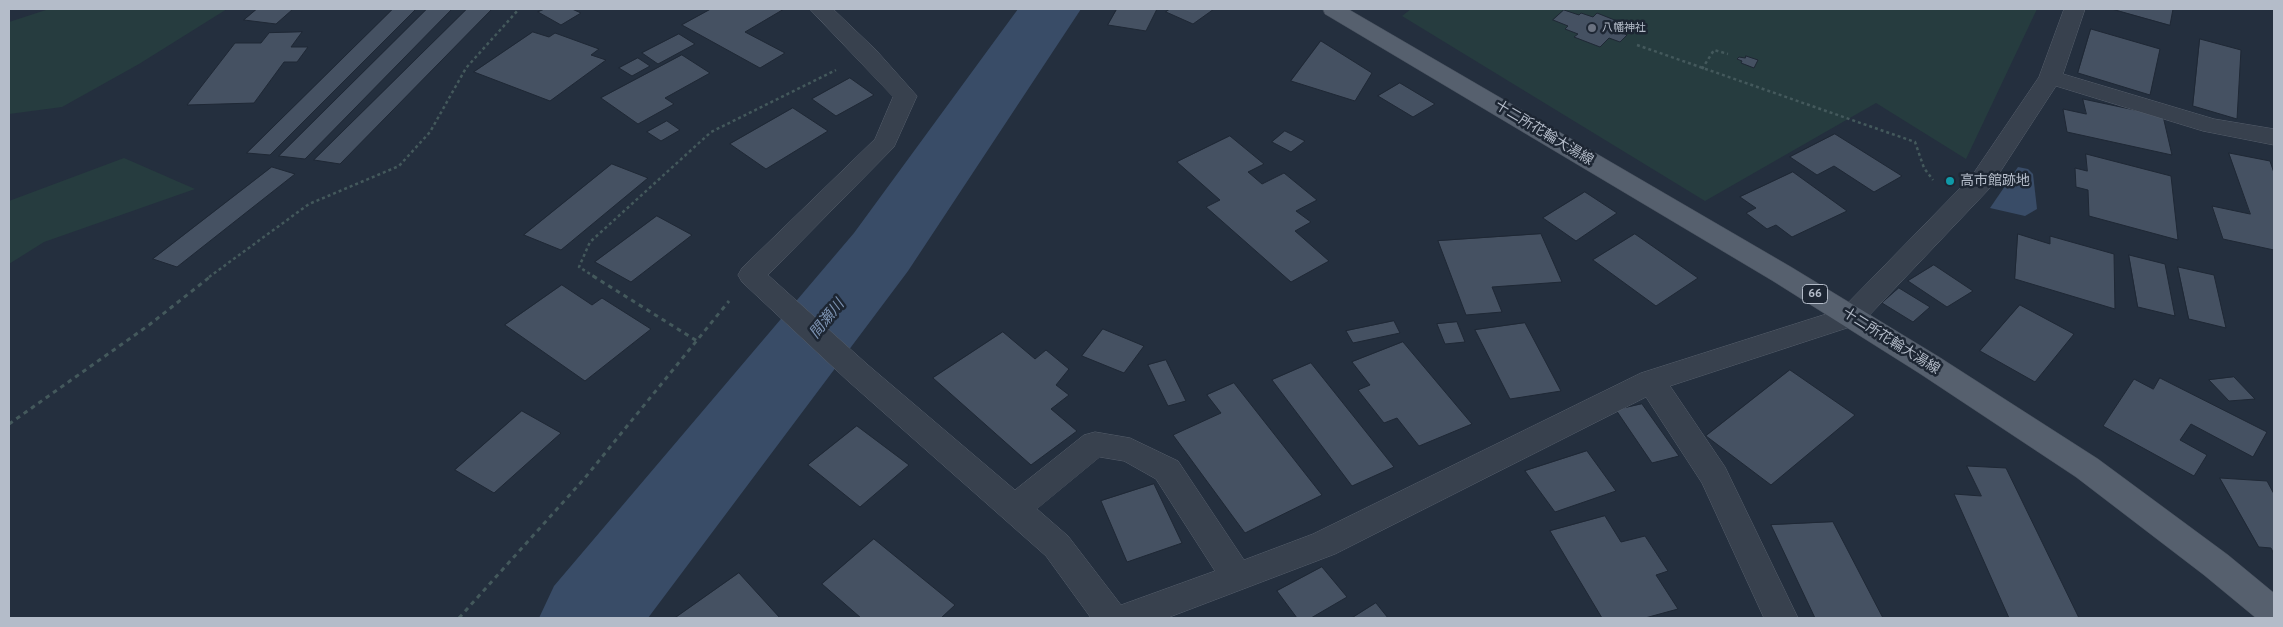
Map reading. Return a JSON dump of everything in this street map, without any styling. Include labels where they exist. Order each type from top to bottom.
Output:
[{"type":"main road","name":"十二所花輪大湯線","points":[[1333,9],[1852,316],[2087,468],[2216,565],[2274,613]]},
{"type":"street","points":[[821,9],[868,55],[905,96],[886,142],[751,275],[858,373],[1057,546],[1111,618]]},
{"type":"street","points":[[1128,618],[1324,544],[1651,381],[1852,316],[1980,183],[2050,77],[2074,9]]},
{"type":"street","points":[[2050,77],[2211,126],[2274,137]]},
{"type":"street","points":[[1651,381],[1714,476],[1782,618]]},
{"type":"street","points":[[1014,509],[1095,444],[1130,450],[1167,470],[1237,577]]},
{"type":"path","points":[[9,424],[149,325],[240,253],[309,204],[399,166],[430,132],[466,68],[519,9]]},
{"type":"path","points":[[1637,45],[1914,142],[1924,168]]},
{"type":"path","points":[[1702,68],[1714,50],[1728,54]]},
{"type":"path","points":[[697,341],[579,267],[590,242],[711,132],[868,55]]},
{"type":"path","points":[[459,618],[584,479],[751,275]]},
{"type":"green space","points":[[49,9],[227,9],[139,64],[62,107],[9,114],[9,22]]},
{"type":"green space","points":[[1411,9],[2037,9],[1966,159],[1876,103],[1705,201],[1402,16]]},
{"type":"green space","points":[[124,158],[195,189],[44,242],[9,264],[9,201]]},
{"type":"water","points":[[2018,167],[2028,169],[2033,174],[2037,209],[2025,216],[1990,208]]},
{"type":"building","points":[[257,9],[293,9],[276,24],[244,20]]},
{"type":"building","points":[[393,9],[416,9],[270,155],[247,153]]},
{"type":"building","points":[[427,9],[452,9],[305,159],[279,156]]},
{"type":"building","points":[[467,9],[492,9],[340,164],[314,160]]},
{"type":"building","points":[[545,9],[572,9],[581,13],[561,25],[538,12]]},
{"type":"building","points":[[711,9],[784,9],[745,32],[785,53],[760,68],[682,25]]},
{"type":"building","points":[[1117,9],[1157,9],[1146,31],[1108,25]]},
{"type":"building","points":[[1170,9],[1214,9],[1193,24],[1166,12]]},
{"type":"building","points":[[2112,9],[2173,9],[2170,25]]},
{"type":"building","name":"八幡神社","points":[[1564,10],[1593,17],[1597,13],[1622,23],[1615,30],[1627,35],[1620,42],[1609,38],[1600,47],[1574,37],[1578,34],[1565,29],[1568,26],[1553,20]]},
{"type":"building","points":[[2091,29],[2160,49],[2150,95],[2078,73]]},
{"type":"building","points":[[302,32],[291,47],[308,47],[297,62],[284,62],[254,103],[187,105],[235,43],[261,43],[269,33]]},
{"type":"building","points":[[533,32],[549,37],[555,33],[599,49],[591,55],[606,60],[550,101],[474,72]]},
{"type":"building","points":[[679,34],[695,44],[658,64],[642,53]]},
{"type":"building","points":[[2200,39],[2241,50],[2237,119],[2193,106]]},
{"type":"building","points":[[1321,41],[1372,73],[1355,101],[1291,81]]},
{"type":"building","points":[[682,55],[710,73],[665,98],[674,104],[638,124],[601,98]]},
{"type":"building","points":[[1746,56],[1758,60],[1754,68],[1741,63],[1742,61],[1737,59],[1739,57],[1745,58]]},
{"type":"building","points":[[638,58],[650,66],[632,76],[619,68]]},
{"type":"building","points":[[850,78],[874,95],[836,116],[812,99]]},
{"type":"building","points":[[1400,83],[1435,104],[1413,117],[1378,96]]},
{"type":"building","points":[[2083,99],[2163,116],[2172,155],[2067,132],[2063,109],[2086,114]]},
{"type":"building","points":[[793,108],[828,131],[766,169],[730,144]]},
{"type":"building","points":[[667,121],[680,130],[661,141],[647,132]]},
{"type":"building","points":[[1285,131],[1305,141],[1291,152],[1272,142]]},
{"type":"building","points":[[1835,134],[1902,176],[1874,192],[1834,166],[1817,175],[1790,157]]},
{"type":"building","points":[[1230,136],[1264,164],[1248,172],[1262,184],[1284,173],[1317,200],[1296,211],[1311,222],[1295,231],[1329,261],[1291,282],[1206,207],[1220,200],[1177,162]]},
{"type":"building","points":[[2229,153],[2270,161],[2274,173],[2274,250],[2223,239],[2212,206],[2250,214]]},
{"type":"building","points":[[2086,154],[2171,176],[2178,240],[2089,216],[2088,190],[2076,187],[2075,168],[2087,171]]},
{"type":"building","points":[[612,164],[648,178],[561,250],[524,235]]},
{"type":"building","points":[[272,167],[295,174],[177,267],[153,259]]},
{"type":"building","points":[[1793,172],[1847,211],[1792,237],[1776,225],[1767,229],[1746,213],[1756,208],[1740,197]]},
{"type":"building","points":[[1585,192],[1617,213],[1576,241],[1543,218]]},
{"type":"building","points":[[657,216],[692,235],[631,282],[595,262]]},
{"type":"building","points":[[1541,234],[1562,282],[1492,287],[1502,312],[1466,315],[1438,241]]},
{"type":"building","points":[[1635,234],[1698,278],[1656,306],[1593,260]]},
{"type":"building","points":[[2018,234],[2050,244],[2050,236],[2114,254],[2115,309],[2015,279]]},
{"type":"building","points":[[2129,255],[2165,264],[2175,316],[2138,307]]},
{"type":"building","points":[[1934,265],[1973,291],[1947,307],[1908,281]]},
{"type":"building","points":[[2178,267],[2214,275],[2226,328],[2189,319]]},
{"type":"building","points":[[562,285],[592,305],[602,298],[651,329],[585,381],[505,325]]},
{"type":"building","points":[[1899,288],[1930,307],[1913,322],[1882,303]]},
{"type":"building","points":[[2020,305],[2074,334],[2035,382],[1980,351]]},
{"type":"building","points":[[1394,321],[1400,333],[1353,343],[1346,331]]},
{"type":"building","points":[[1457,322],[1465,342],[1445,344],[1437,324]]},
{"type":"building","points":[[1525,323],[1561,391],[1510,399],[1475,330]]},
{"type":"building","points":[[1103,329],[1144,346],[1124,373],[1082,356]]},
{"type":"building","points":[[1003,332],[1035,359],[1046,350],[1069,369],[1056,385],[1069,395],[1051,409],[1077,431],[1031,465],[933,378]]},
{"type":"building","points":[[1403,342],[1472,424],[1419,446],[1397,418],[1384,423],[1358,390],[1370,385],[1352,362]]},
{"type":"building","points":[[1166,360],[1186,401],[1168,406],[1148,365]]},
{"type":"building","points":[[1311,363],[1394,467],[1352,486],[1272,380]]},
{"type":"building","points":[[1790,370],[1855,415],[1771,485],[1706,436]]},
{"type":"building","points":[[2234,377],[2255,399],[2229,401],[2209,380]]},
{"type":"building","points":[[2160,378],[2267,432],[2253,457],[2191,424],[2180,440],[2207,455],[2194,476],[2103,426],[2134,379],[2153,389]]},
{"type":"building","points":[[1234,383],[1322,495],[1245,533],[1173,435],[1221,413],[1207,395]]},
{"type":"building","points":[[1642,404],[1679,456],[1652,463],[1616,410]]},
{"type":"building","points":[[522,411],[561,433],[494,493],[455,470]]},
{"type":"building","points":[[857,426],[909,465],[860,507],[808,465]]},
{"type":"building","points":[[1587,451],[1616,491],[1555,512],[1525,471]]},
{"type":"building","points":[[1967,466],[2006,468],[2079,618],[2009,618],[1954,494],[1981,496]]},
{"type":"building","points":[[2220,478],[2267,481],[2274,494],[2274,554],[2271,548],[2259,547]]},
{"type":"building","points":[[1154,484],[1182,543],[1127,562],[1101,501]]},
{"type":"building","points":[[1605,516],[1621,542],[1645,536],[1668,571],[1656,575],[1678,609],[1645,618],[1602,618],[1550,531]]},
{"type":"building","points":[[1833,522],[1883,618],[1815,618],[1771,525]]},
{"type":"building","points":[[874,539],[955,605],[941,618],[861,618],[822,584]]},
{"type":"building","points":[[1322,567],[1347,597],[1311,618],[1297,618],[1277,591]]},
{"type":"building","points":[[739,573],[780,618],[675,618]]},
{"type":"building","points":[[1376,603],[1388,618],[1352,618]]},
{"type":"waterway","name":"間瀬川","points":[[589,618],[881,252],[1050,9]]},
{"type":"place","name":"八幡神社","points":[[1592,28]]},
{"type":"place","name":"高市館跡地","points":[[1950,181]]}]
